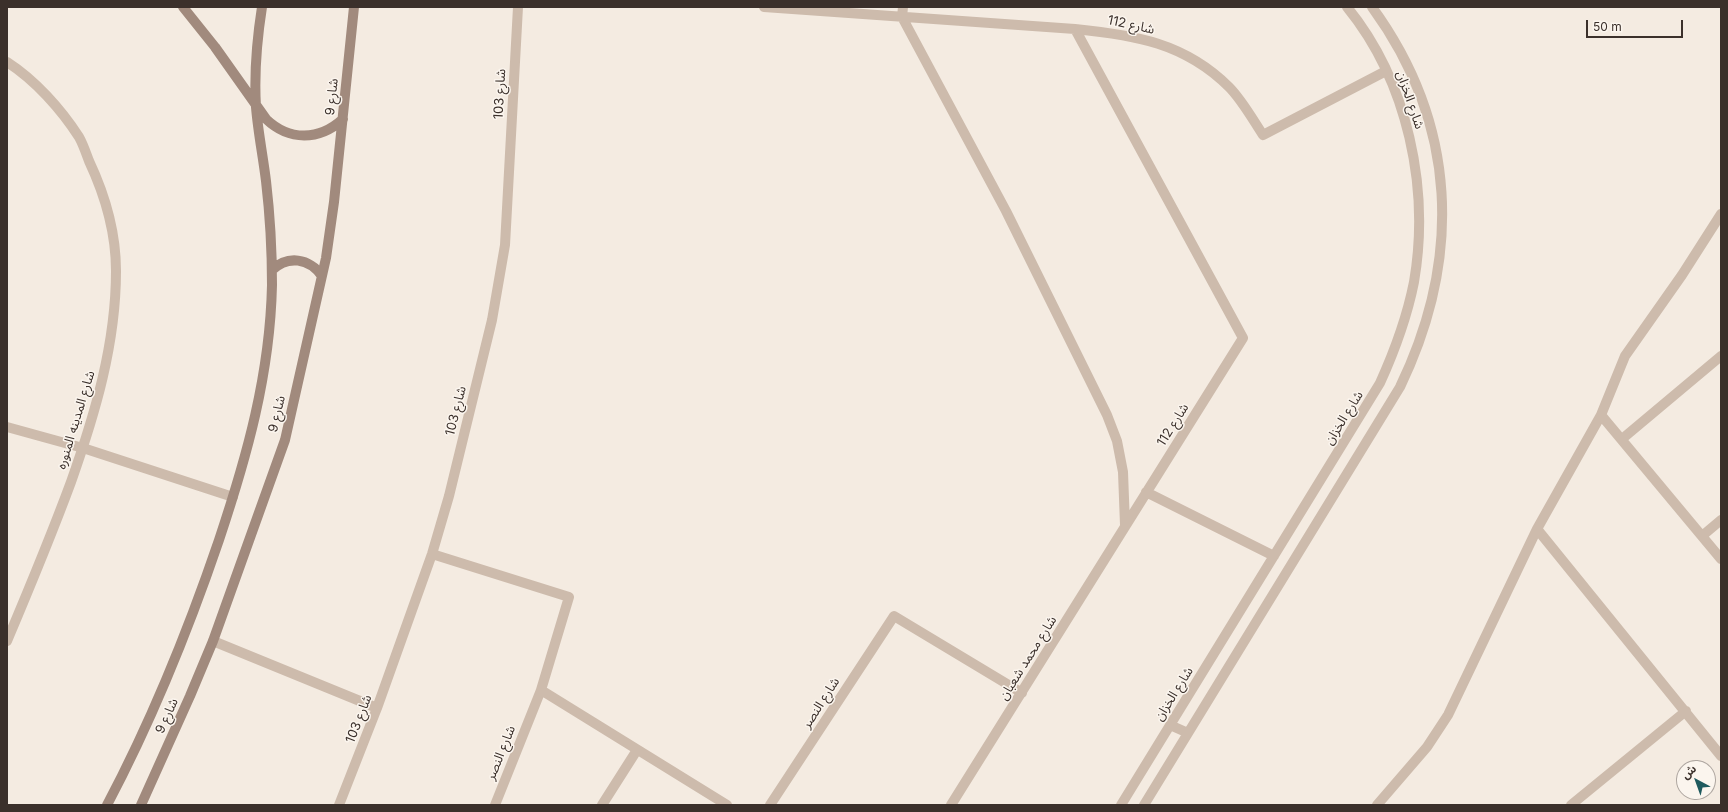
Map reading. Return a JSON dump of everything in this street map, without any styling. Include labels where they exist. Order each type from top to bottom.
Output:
[{"type":"main road","points":[[183,7],[215,47],[272,125],[283,132],[295,136],[313,136],[329,130],[343,119]]},
{"type":"main road","name":"شارع 9","points":[[108,805],[149,720],[180,647],[208,572],[233,497],[251,435],[260,394],[270,322],[272,270],[270,216],[256,105],[257,53],[262,7]]},
{"type":"main road","name":"شارع 9","points":[[141,805],[213,641],[285,440],[322,276],[334,202],[354,7]]},
{"type":"main road","points":[[272,270],[282,263],[295,260],[308,263],[322,276]]},
{"type":"street","name":"شارع 103","points":[[339,805],[377,708],[432,554],[449,496],[492,320],[505,245],[518,7]]},
{"type":"street","name":"شارع 112","points":[[764,7],[903,12],[1116,33],[1168,46],[1201,64],[1230,88],[1263,135],[1386,70]]},
{"type":"street","name":"شارع الخزان","points":[[1121,805],[1380,383],[1392,358],[1408,308],[1417,256],[1418,203],[1416,177],[1407,130],[1401,108],[1386,70],[1373,46],[1347,7]]},
{"type":"street","name":"شارع الخزان","points":[[1144,805],[1400,388],[1421,340],[1432,304],[1439,266],[1442,215],[1441,189],[1434,143],[1426,112],[1413,76],[1396,43],[1372,7]]},
{"type":"street","points":[[903,12],[1006,211],[1107,415],[1117,441],[1123,472],[1125,524]]},
{"type":"street","name":"شارع 112","points":[[1075,29],[1243,338],[1125,524]]},
{"type":"street","name":"شارع المدينه المنوره","points":[[7,62],[16,68],[51,100],[79,138],[98,180],[111,225],[116,270],[114,319],[101,388],[83,448],[49,542],[7,641]]},
{"type":"street","points":[[1377,805],[1427,747],[1448,715],[1537,529],[1601,415],[1625,356],[1682,275],[1721,214]]},
{"type":"street","points":[[1622,439],[1721,356]]},
{"type":"street","points":[[1601,415],[1721,559]]},
{"type":"street","points":[[7,427],[83,448],[233,497]]},
{"type":"street","points":[[1146,492],[1274,556]]},
{"type":"street","points":[[1702,536],[1721,520]]},
{"type":"street","name":"شارع محمد شعبان","points":[[951,805],[1022,693],[1125,524]]},
{"type":"street","points":[[1537,529],[1721,756]]},
{"type":"street","name":"شارع النصر","points":[[432,554],[569,597],[541,690],[495,805]]},
{"type":"street","name":"شارع النصر","points":[[770,805],[894,616],[1022,693]]},
{"type":"street","points":[[213,641],[377,708]]},
{"type":"street","points":[[541,690],[727,805]]},
{"type":"street","points":[[1571,805],[1686,711]]},
{"type":"street","points":[[1170,724],[1188,733]]},
{"type":"street","points":[[602,805],[637,750]]}]
